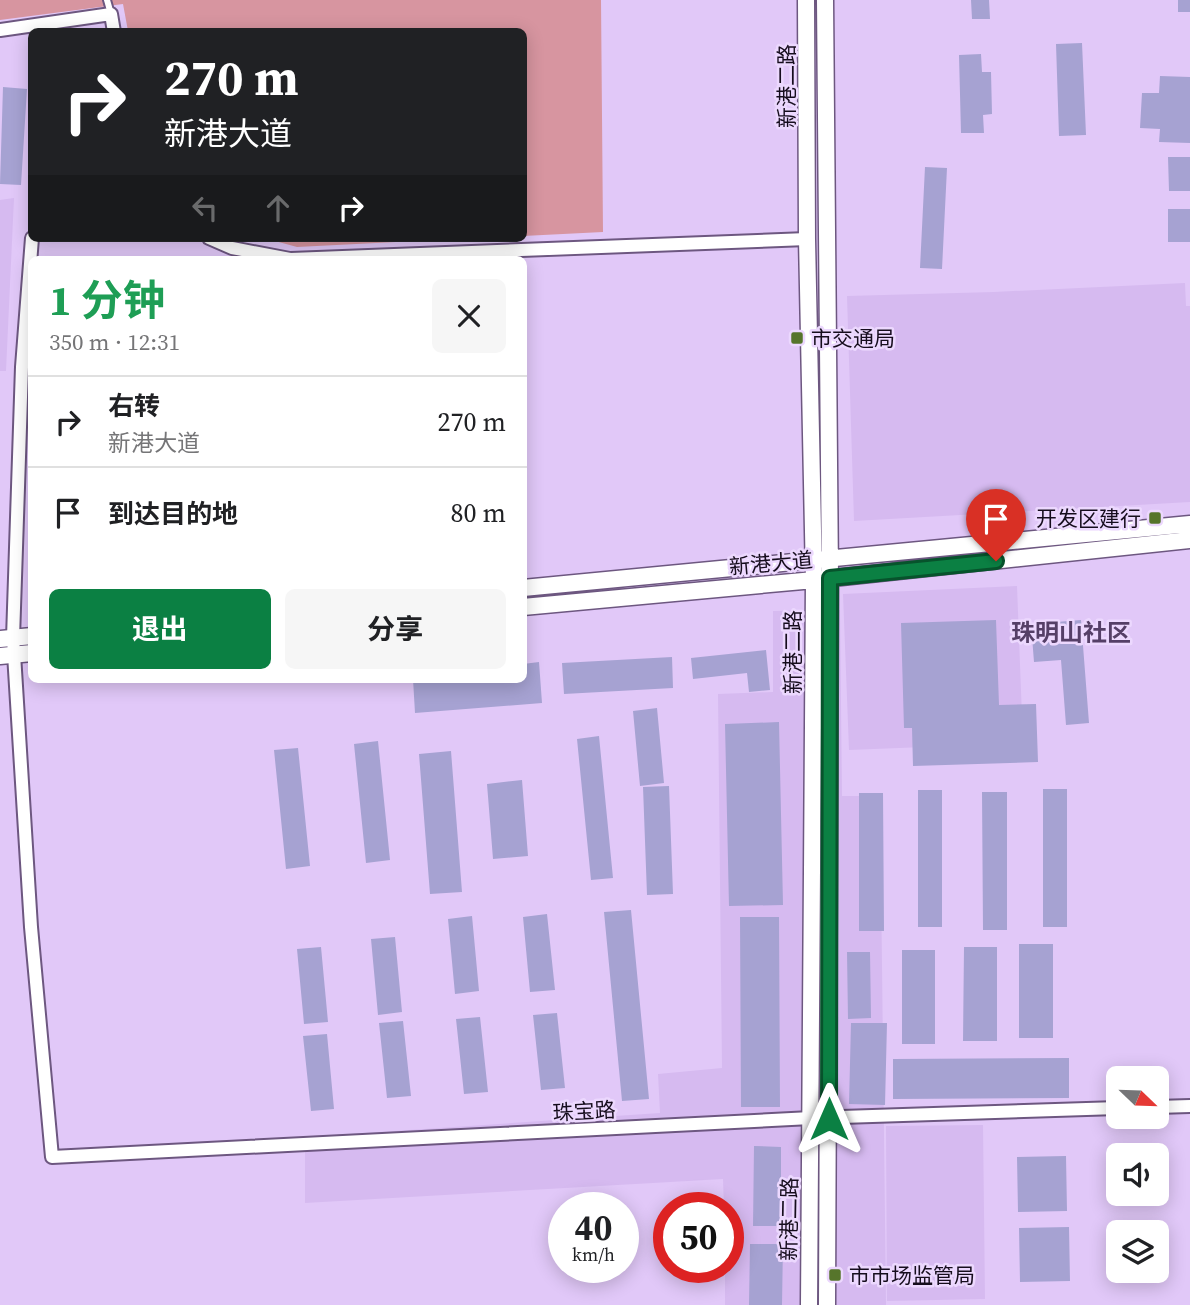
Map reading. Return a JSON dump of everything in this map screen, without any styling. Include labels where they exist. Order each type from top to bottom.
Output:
[{"type":"main road","name":"新港二路","points":[[806,0],[807,239],[822,579],[829,1119],[827,1305]]},
{"type":"main road","name":"新港二路","points":[[821,559],[825,0]]},
{"type":"main road","name":"新港大道","points":[[527,589],[1190,524]]},
{"type":"main road","name":"新港大道","points":[[527,607],[1190,540]]},
{"type":"main road","name":"新港二路","points":[[809,1305],[822,579]]},
{"type":"main road","points":[[7,638],[28,636]]},
{"type":"main road","points":[[7,655],[28,653]]},
{"type":"street","points":[[50,27],[111,14],[113,28]]},
{"type":"street","points":[[0,30],[28,28]]},
{"type":"street","points":[[368,256],[807,239]]},
{"type":"street","points":[[218,242],[232,248],[274,256]]},
{"type":"street","points":[[7,655],[28,290]]},
{"type":"street","name":"珠宝路","points":[[7,655],[52,1157],[811,1118],[1106,1108]]},
{"type":"street","points":[[1169,1107],[1190,1106]]},
{"type":"lane","points":[[107,0],[111,14]]},
{"type":"shaded area","points":[[0,0],[601,0],[603,232],[527,236],[527,28],[127,28],[123,4],[0,20]]},
{"type":"shaded area","points":[[14,198],[6,371],[0,371],[0,200]]},
{"type":"shaded area","points":[[279,242],[396,242],[297,247]]},
{"type":"shaded area","points":[[1185,283],[1186,306],[1190,306],[1190,502],[854,521],[847,296]]},
{"type":"shaded area","points":[[1017,586],[1023,743],[849,750],[843,594]]},
{"type":"shaded area","points":[[840,610],[842,796],[880,796],[886,1305],[725,1305],[725,1283],[744,1283],[744,1192],[723,1192],[723,1179],[305,1203],[305,1137],[660,1113],[658,1074],[722,1068],[718,694],[773,692],[773,611]]},
{"type":"shaded area","points":[[983,1125],[985,1299],[887,1301],[886,1126]]},
{"type":"building","points":[[971,0],[989,0],[990,19],[972,19]]},
{"type":"building","points":[[1178,0],[1190,0],[1190,12],[1178,12]]},
{"type":"building","points":[[1082,43],[1086,135],[1059,136],[1056,44]]},
{"type":"building","points":[[981,54],[982,72],[991,72],[992,114],[983,115],[984,133],[961,133],[959,55]]},
{"type":"building","points":[[1160,76],[1190,77],[1190,143],[1159,142],[1160,129],[1140,128],[1142,93],[1159,93]]},
{"type":"building","points":[[3,87],[27,89],[21,185],[0,184]]},
{"type":"building","points":[[1168,157],[1190,157],[1190,191],[1169,191]]},
{"type":"building","points":[[925,167],[947,168],[942,269],[920,268]]},
{"type":"building","points":[[1168,209],[1190,209],[1190,242],[1168,242]]},
{"type":"building","points":[[996,620],[999,705],[1036,704],[1038,762],[913,766],[912,728],[904,728],[901,623]]},
{"type":"building","points":[[1081,620],[1089,723],[1066,725],[1061,660],[1034,662],[1031,624]]},
{"type":"building","points":[[766,650],[770,690],[749,692],[747,673],[693,679],[691,658]]},
{"type":"building","points":[[672,657],[673,688],[564,694],[562,663]]},
{"type":"building","points":[[539,662],[542,703],[415,713],[413,683],[527,683],[527,664]]},
{"type":"building","points":[[657,708],[664,783],[640,786],[633,711]]},
{"type":"building","points":[[779,722],[783,905],[729,906],[725,724]]},
{"type":"building","points":[[599,736],[613,878],[591,880],[577,739]]},
{"type":"building","points":[[378,741],[390,860],[366,863],[354,744]]},
{"type":"building","points":[[298,748],[310,866],[286,869],[274,750]]},
{"type":"building","points":[[451,751],[462,892],[430,894],[419,754]]},
{"type":"building","points":[[522,780],[528,856],[493,859],[487,784]]},
{"type":"building","points":[[669,786],[673,894],[647,895],[643,787]]},
{"type":"building","points":[[1043,789],[1067,789],[1067,927],[1043,927]]},
{"type":"building","points":[[918,790],[942,790],[942,927],[918,927]]},
{"type":"building","points":[[982,792],[1007,792],[1007,930],[983,930]]},
{"type":"building","points":[[859,793],[883,793],[884,931],[859,931]]},
{"type":"building","points":[[631,910],[649,1099],[622,1101],[604,912]]},
{"type":"building","points":[[547,914],[555,990],[530,992],[523,917]]},
{"type":"building","points":[[472,916],[479,991],[455,994],[448,919]]},
{"type":"building","points":[[740,917],[779,917],[780,1107],[741,1107]]},
{"type":"building","points":[[395,937],[402,1012],[378,1015],[371,939]]},
{"type":"building","points":[[1019,944],[1053,944],[1053,1038],[1019,1038]]},
{"type":"building","points":[[321,947],[328,1022],[304,1024],[297,949]]},
{"type":"building","points":[[964,947],[997,947],[997,1041],[963,1041]]},
{"type":"building","points":[[902,950],[935,950],[935,1044],[902,1044]]},
{"type":"building","points":[[847,952],[870,952],[871,1018],[848,1019]]},
{"type":"building","points":[[557,1013],[565,1088],[541,1090],[533,1015]]},
{"type":"building","points":[[480,1017],[488,1092],[464,1094],[456,1019]]},
{"type":"building","points":[[403,1021],[411,1096],[387,1098],[379,1023]]},
{"type":"building","points":[[851,1023],[887,1023],[885,1105],[849,1104]]},
{"type":"building","points":[[327,1034],[334,1109],[311,1111],[303,1036]]},
{"type":"building","points":[[1069,1058],[1069,1098],[893,1099],[893,1059]]},
{"type":"building","points":[[754,1146],[781,1147],[781,1226],[753,1226]]},
{"type":"building","points":[[1066,1156],[1067,1211],[1018,1212],[1017,1157]]},
{"type":"building","points":[[1069,1227],[1070,1281],[1020,1282],[1019,1228]]},
{"type":"building","points":[[750,1244],[783,1244],[782,1305],[749,1305]]},
{"type":"place","name":"市交通局","points":[[797,338]]},
{"type":"place","name":"开发区建行","points":[[1155,518]]},
{"type":"place","name":"市市场监管局","points":[[835,1275]]},
{"type":"district","name":"珠明山社区","points":[[1071,632]]},
{"type":"route","points":[[829,1119],[830,578],[996,561]]}]
